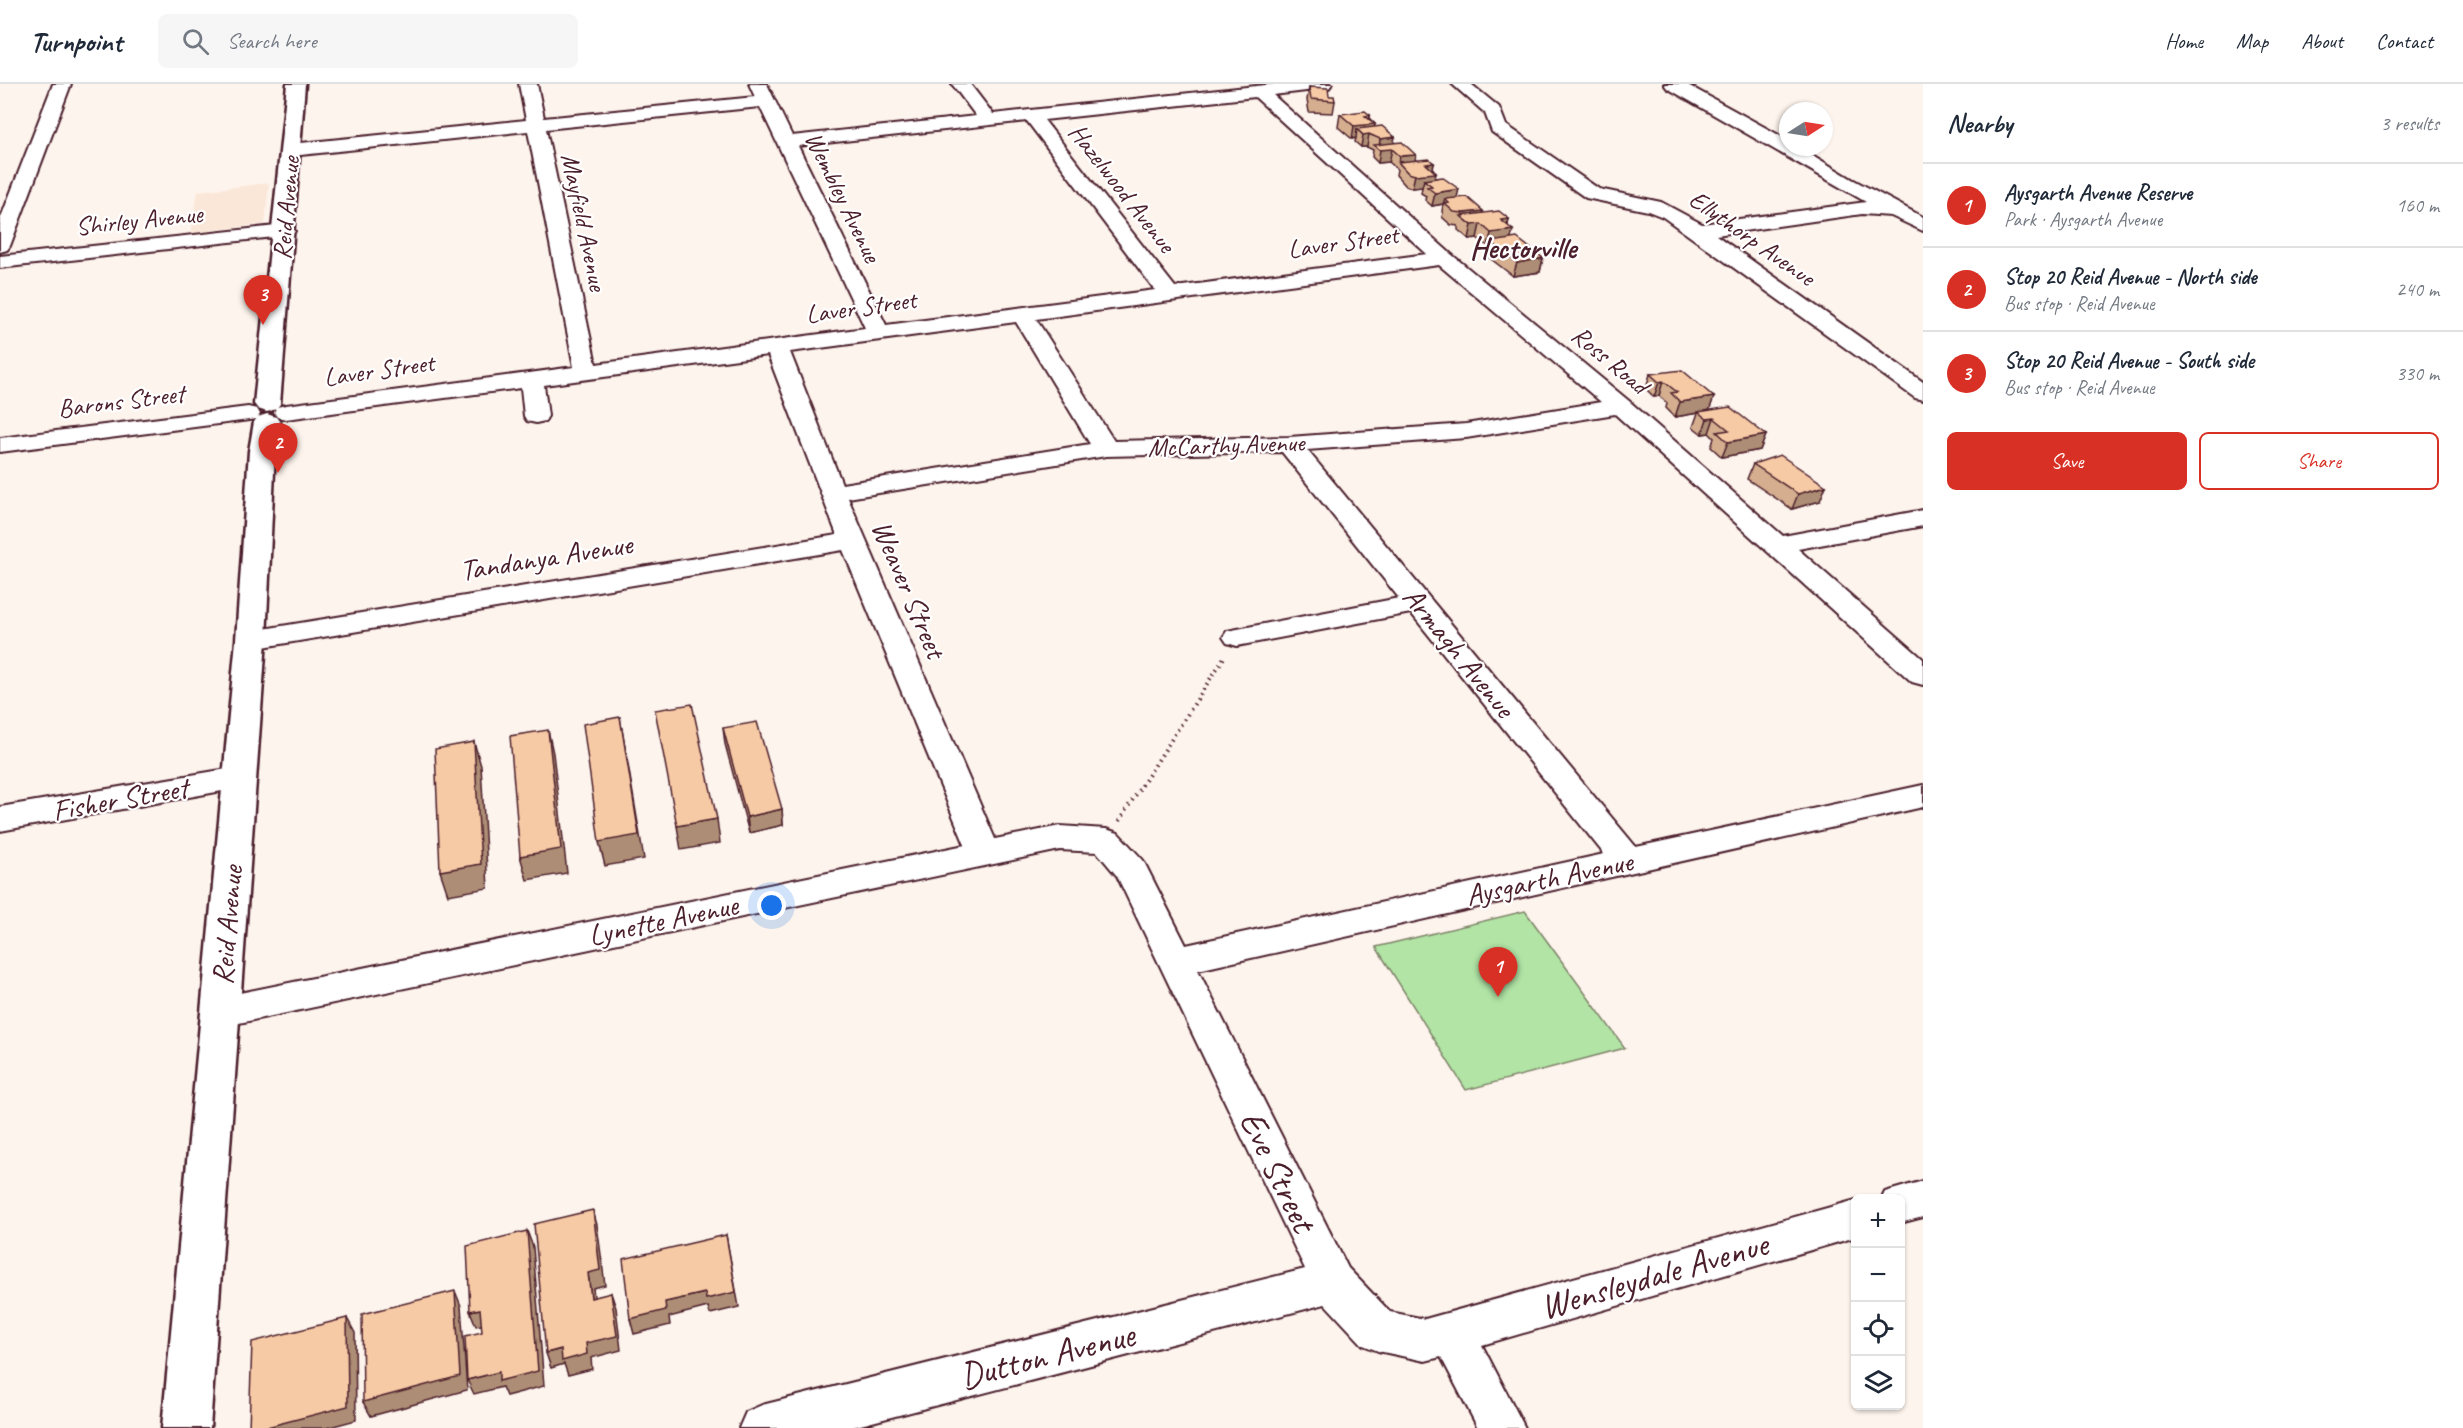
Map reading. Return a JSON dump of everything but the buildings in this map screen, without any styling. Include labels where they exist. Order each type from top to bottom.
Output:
[{"type":"street","points":[[0,246],[62,84]]},
{"type":"street","name":"Reid Avenue","points":[[186,1428],[251,640],[262,451],[285,231],[296,84]]},
{"type":"street","name":"Mayfield Avenue","points":[[528,84],[586,371]]},
{"type":"street","points":[[961,84],[987,119]]},
{"type":"street","points":[[1164,84],[1179,99]]},
{"type":"street","points":[[786,142],[1323,84]]},
{"type":"street","name":"Ellythorp Avenue","points":[[1461,84],[1493,111],[1494,122],[1498,128],[1577,185],[1593,194],[1654,206],[1670,213],[1923,393]]},
{"type":"street","points":[[1673,84],[1923,225]]},
{"type":"street","name":"Ross Road","points":[[1259,91],[1444,258],[1620,406],[1923,675]]},
{"type":"street","points":[[291,150],[536,124],[762,92]]},
{"type":"street","name":"Wembley Avenue","points":[[762,92],[879,333]]},
{"type":"street","name":"Hazelwood Avenue","points":[[1031,115],[1169,294]]},
{"type":"street","points":[[1698,231],[1862,208],[1901,211]]},
{"type":"street","name":"Shirley Avenue","points":[[0,262],[285,231]]},
{"type":"street","name":"Laver Street","points":[[267,413],[1444,258]]},
{"type":"street","points":[[1022,314],[1106,449]]},
{"type":"street","name":"Weaver Street","points":[[777,347],[833,493],[985,854]]},
{"type":"street","points":[[532,378],[536,416]]},
{"type":"street","name":"McCarthy Avenue","points":[[833,493],[1106,449],[1289,444],[1466,431],[1620,406]]},
{"type":"street","name":"Barons Street","points":[[0,445],[267,413]]},
{"type":"street","name":"Armagh Avenue","points":[[1289,444],[1628,861]]},
{"type":"street","points":[[1777,545],[1923,518]]},
{"type":"street","name":"Tandanya Avenue","points":[[251,640],[853,540]]},
{"type":"street","points":[[1237,638],[1419,603]]},
{"type":"street","name":"Fisher Street","points":[[0,819],[239,778]]},
{"type":"street","name":"Aysgarth Avenue","points":[[1175,961],[1923,796]]},
{"type":"street","name":"Lynette Avenue","points":[[220,1011],[1060,838],[1106,841]]},
{"type":"street","name":"Eve Street","points":[[1106,841],[1131,869],[1333,1282],[1378,1330],[1425,1340],[1452,1333]]},
{"type":"street","points":[[1905,1204],[1923,1199]]},
{"type":"street","name":"Wensleydale Avenue","points":[[1452,1333],[1851,1219]]},
{"type":"street","name":"Dutton Avenue","points":[[762,1428],[1333,1282]]},
{"type":"street","points":[[1452,1333],[1502,1428]]},
{"type":"path","points":[[1106,841],[1237,638]]},
{"type":"shaded area","points":[[269,183],[265,224],[191,233],[198,191]]},
{"type":"green space","points":[[1525,911],[1625,1048],[1466,1090],[1376,947]]},
{"type":"place","name":"Stop 20 Reid Avenue - South side","points":[[263,325]]},
{"type":"place","name":"Stop 20 Reid Avenue - North side","points":[[278,473]]},
{"type":"place","name":"Aysgarth Avenue Reserve","points":[[1498,997]]},
{"type":"district","name":"Hectorville","points":[[1523,248]]}]
